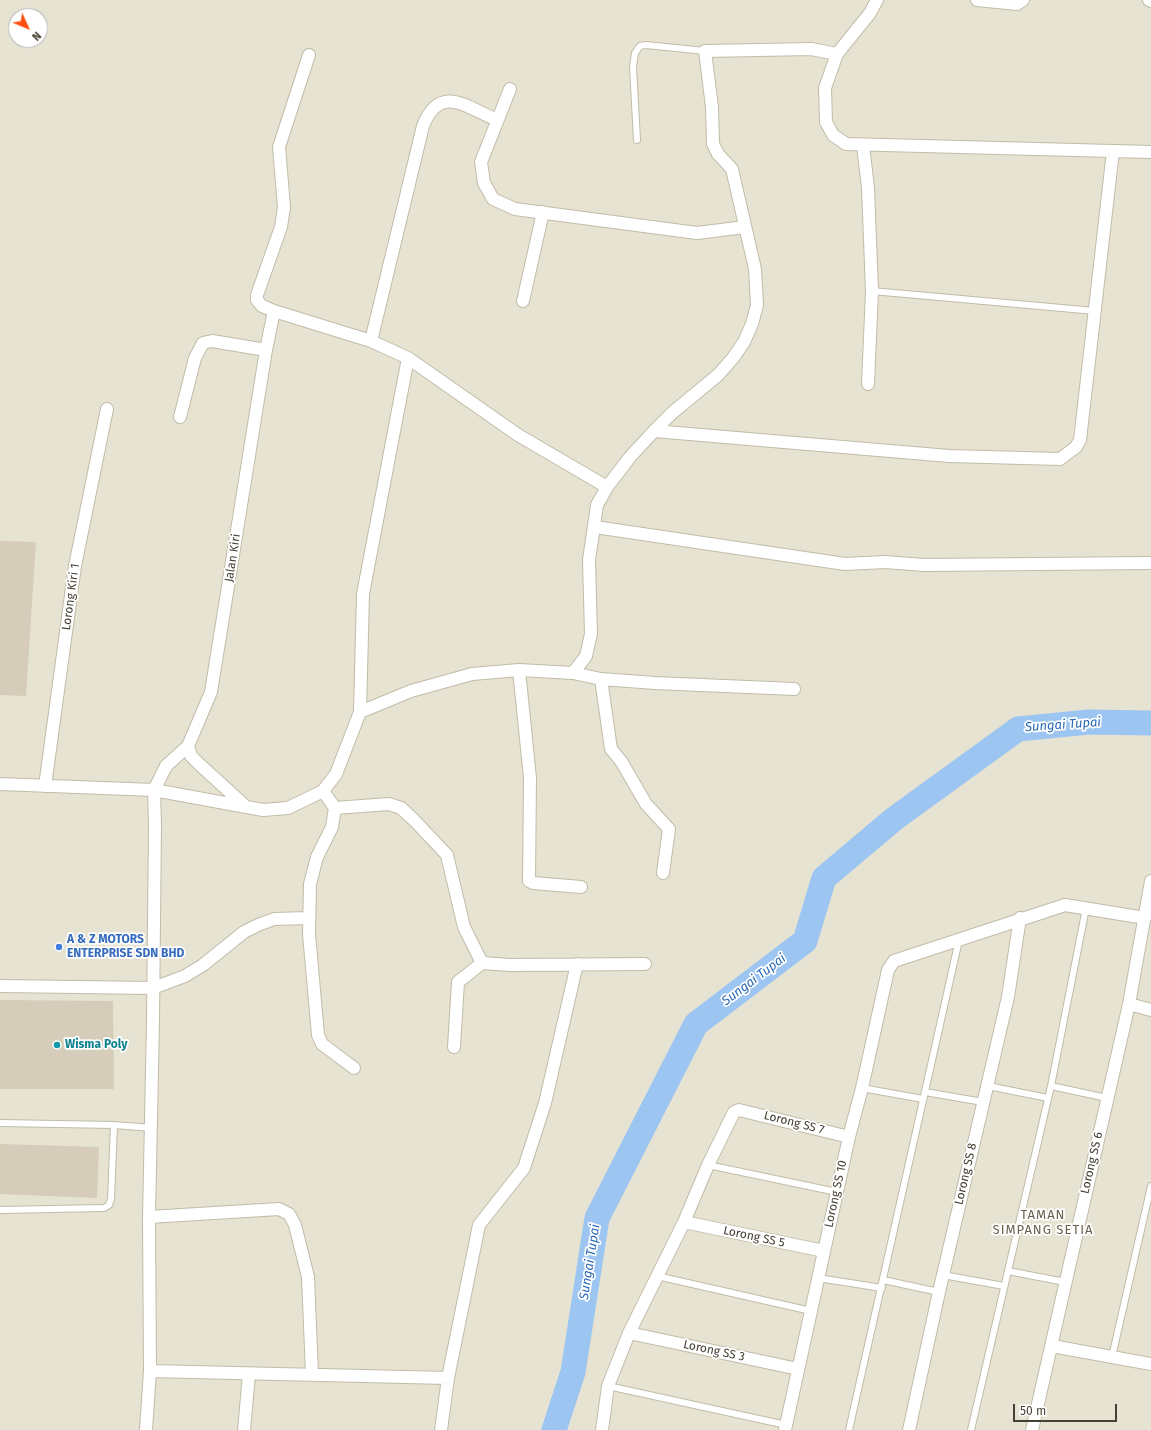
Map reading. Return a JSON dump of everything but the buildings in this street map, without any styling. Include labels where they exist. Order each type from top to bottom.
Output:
[{"type":"street","points":[[878,0],[870,13],[836,54],[825,88],[826,122],[833,135],[846,144],[1151,152]]},
{"type":"street","points":[[977,0],[1017,4],[1022,0]]},
{"type":"street","points":[[574,673],[586,656],[591,634],[589,560],[596,527],[597,505],[607,486],[630,457],[672,413],[718,375],[744,342],[752,324],[757,305],[755,269],[732,170],[718,154],[712,144],[712,107],[705,51],[811,49],[836,54]]},
{"type":"street","points":[[309,55],[279,147],[284,207],[281,227],[257,295],[257,300],[262,306],[274,311],[371,341],[408,358],[518,435],[607,486]]},
{"type":"street","points":[[510,89],[481,162],[484,183],[493,199],[515,209],[698,233],[745,227]]},
{"type":"street","points":[[371,341],[423,126],[428,112],[439,102],[452,101],[497,120]]},
{"type":"street","points":[[863,145],[868,188],[872,291],[868,384]]},
{"type":"street","points":[[654,432],[949,456],[1060,459],[1076,447],[1080,440],[1113,150]]},
{"type":"street","points":[[523,301],[544,212]]},
{"type":"street","name":"Jalan Kiri","points":[[154,790],[166,766],[188,746],[211,692],[266,350],[274,311]]},
{"type":"street","points":[[180,416],[195,358],[203,343],[212,341],[266,350]]},
{"type":"street","points":[[0,784],[154,790],[244,805],[263,810],[288,808],[323,791],[336,774],[360,712],[364,594],[408,358]]},
{"type":"street","name":"Lorong Kiri 1","points":[[45,786],[75,566],[107,409]]},
{"type":"street","points":[[596,527],[845,564],[885,562],[924,566],[1151,563]]},
{"type":"street","points":[[360,712],[412,691],[472,674],[519,670],[574,673],[601,679],[794,689]]},
{"type":"street","points":[[519,670],[530,778],[530,881],[581,887]]},
{"type":"street","points":[[601,679],[611,749],[621,761],[646,804],[669,829],[663,873]]},
{"type":"street","points":[[188,746],[192,756],[198,764],[244,805]]},
{"type":"street","points":[[146,1430],[150,1370],[149,1217],[152,1128],[155,824],[154,790]]},
{"type":"street","points":[[323,791],[335,808],[332,827],[317,857],[310,884],[309,918],[318,1035],[322,1044],[354,1068]]},
{"type":"street","points":[[335,808],[389,804],[401,808],[414,820],[447,855],[464,927],[482,963]]},
{"type":"street","name":"Lorong SS 6","points":[[1032,1430],[1129,1004],[1151,887]]},
{"type":"street","points":[[959,938],[1065,905],[1145,918]]},
{"type":"street","points":[[0,986],[153,988],[185,976],[203,966],[244,932],[258,925],[274,919],[309,918]]},
{"type":"street","name":"Lorong SS 8","points":[[909,1430],[943,1274],[1008,997],[1020,918]]},
{"type":"street","name":"Lorong SS 10","points":[[785,1428],[849,1137],[862,1088],[888,970],[894,961],[959,938]]},
{"type":"street","points":[[454,1048],[458,982],[482,963],[510,965],[646,964]]},
{"type":"street","points":[[441,1430],[448,1378],[479,1225],[524,1168],[545,1104],[577,964]]},
{"type":"street","points":[[1129,1004],[1151,1010]]},
{"type":"street","name":"Lorong SS 7","points":[[708,1165],[731,1116],[734,1112],[739,1110],[849,1137]]},
{"type":"street","points":[[602,1430],[608,1386],[629,1333],[684,1222],[708,1165]]},
{"type":"street","points":[[149,1217],[279,1208],[289,1214],[295,1225],[308,1277],[312,1374]]},
{"type":"street","name":"Lorong SS 5","points":[[684,1222],[824,1251]]},
{"type":"street","name":"Lorong SS 3","points":[[629,1333],[798,1369]]},
{"type":"street","points":[[1052,1346],[1151,1364]]},
{"type":"street","points":[[150,1370],[249,1374],[312,1374],[448,1378]]},
{"type":"street","points":[[244,1430],[249,1374]]},
{"type":"lane","points":[[637,140],[633,67],[635,53],[640,46],[646,45],[705,51]]},
{"type":"lane","points":[[872,291],[1095,310]]},
{"type":"lane","points":[[971,1430],[1051,1086],[1086,908]]},
{"type":"lane","points":[[849,1430],[882,1288],[959,938]]},
{"type":"lane","points":[[988,1086],[1048,1098]]},
{"type":"lane","points":[[1051,1086],[1107,1098]]},
{"type":"lane","points":[[862,1088],[923,1099]]},
{"type":"lane","points":[[925,1092],[983,1102]]},
{"type":"lane","points":[[0,1123],[114,1125],[152,1128]]},
{"type":"lane","points":[[0,1210],[104,1208],[109,1205],[111,1199],[114,1125]]},
{"type":"lane","points":[[708,1165],[837,1192]]},
{"type":"lane","points":[[1112,1357],[1151,1186]]},
{"type":"lane","points":[[1008,1271],[1065,1282]]},
{"type":"lane","points":[[943,1274],[1004,1286]]},
{"type":"lane","points":[[656,1276],[811,1311]]},
{"type":"lane","points":[[818,1278],[882,1288]]},
{"type":"lane","points":[[883,1280],[939,1292]]},
{"type":"lane","points":[[608,1386],[785,1428]]},
{"type":"shaded area","points":[[0,0],[1151,0],[1151,1430],[0,1430]]},
{"type":"waterway","name":"Sungai Tupai","points":[[554,1430],[573,1372],[597,1218],[696,1024],[805,941],[824,878],[894,819],[1018,729],[1089,722],[1151,723]]},
{"type":"place","name":"A & Z MOTORS ENTERPRISE SDN BHD","points":[[59,947]]},
{"type":"place","name":"Wisma Poly","points":[[57,1045]]},
{"type":"district","name":"TAMAN SIMPANG SETIA","points":[[1043,1222]]}]
